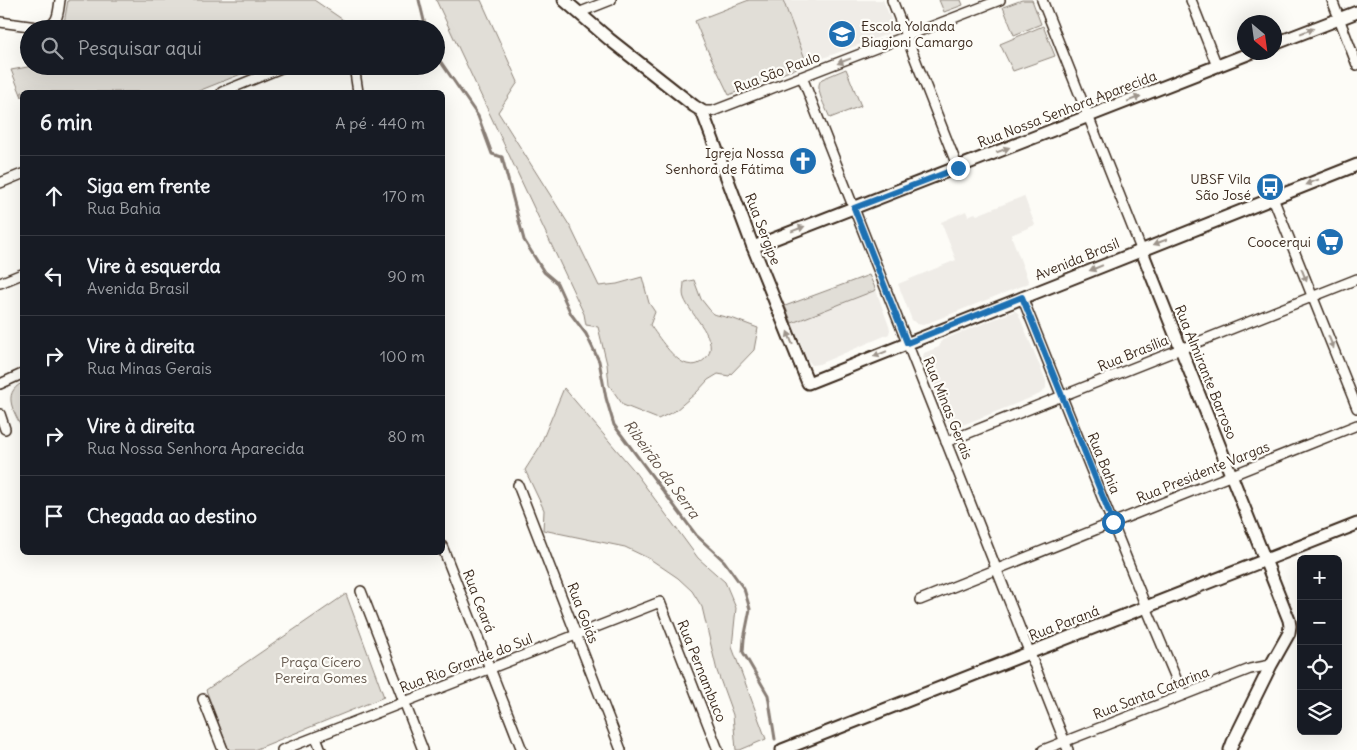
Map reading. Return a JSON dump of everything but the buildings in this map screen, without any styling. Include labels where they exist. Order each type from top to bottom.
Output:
[{"type":"street","points":[[55,20],[60,0]]},
{"type":"street","points":[[564,0],[609,39],[702,111]]},
{"type":"street","points":[[578,13],[611,0]]},
{"type":"street","points":[[892,0],[958,168]]},
{"type":"street","name":"Rua São Paulo","points":[[702,111],[713,110],[802,77],[1000,0]]},
{"type":"street","name":"Rua Almirante Barroso","points":[[1042,0],[1290,626],[1289,632],[1230,750]]},
{"type":"street","points":[[1191,0],[1217,66]]},
{"type":"street","points":[[1332,0],[1357,64]]},
{"type":"street","points":[[1282,41],[1357,12]]},
{"type":"street","points":[[0,22],[20,25]]},
{"type":"street","name":"Rua Nossa Senhora Aparecida","points":[[753,247],[1237,58]]},
{"type":"street","points":[[227,90],[264,75]]},
{"type":"street","points":[[355,75],[358,90]]},
{"type":"street","name":"Rua Minas Gerais","points":[[802,77],[1066,746]]},
{"type":"street","name":"Rua Sergipe","points":[[702,111],[753,247],[808,383]]},
{"type":"street","name":"Avenida Brasil","points":[[808,383],[1357,165]]},
{"type":"street","points":[[0,183],[20,175]]},
{"type":"street","points":[[1273,198],[1356,404]]},
{"type":"street","points":[[0,283],[20,275]]},
{"type":"street","name":"Rua Brasília","points":[[946,442],[1357,279]]},
{"type":"street","name":"Rua Bahia","points":[[1022,297],[1183,695]]},
{"type":"street","points":[[0,384],[20,375]]},
{"type":"street","points":[[0,414],[5,429]]},
{"type":"street","name":"Rua Presidente Vargas","points":[[920,600],[1357,425]]},
{"type":"street","name":"Rua Goiás","points":[[518,485],[621,750]]},
{"type":"street","name":"Rua Paraná","points":[[782,750],[1357,524]]},
{"type":"street","name":"Rua Ceará","points":[[445,553],[522,750]]},
{"type":"street","points":[[361,590],[423,750]]},
{"type":"street","name":"Rua Rio Grande do Sul","points":[[282,750],[660,602]]},
{"type":"street","name":"Rua Pernambuco","points":[[660,602],[718,750]]},
{"type":"street","name":"Rua Santa Catarina","points":[[1043,750],[1066,746],[1183,695],[1250,669],[1271,665]]},
{"type":"street","points":[[203,699],[223,750]]},
{"type":"street","points":[[316,737],[321,750]]},
{"type":"shaded area","name":"Escola Yolanda Biagioni Camargo","points":[[783,0],[883,0],[895,29],[893,32],[807,64]]},
{"type":"shaded area","points":[[1024,196],[1035,225],[1011,235],[1029,283],[923,325],[917,324],[912,320],[898,284],[956,260],[941,222],[966,211],[968,216],[975,213],[977,215]]},
{"type":"shaded area","points":[[876,290],[890,329],[889,334],[819,364],[812,365],[807,359],[792,323]]},
{"type":"shaded area","points":[[1015,311],[1018,313],[1046,381],[1046,388],[1040,394],[960,426],[953,425],[947,420],[923,357],[924,353],[939,347],[942,340]]},
{"type":"green space","points":[[68,0],[314,0],[343,20],[65,20]]},
{"type":"green space","points":[[436,0],[481,0],[518,82],[498,112],[571,228],[599,286],[617,284],[642,277],[649,303],[655,312],[650,325],[672,353],[687,364],[697,364],[705,359],[710,352],[710,345],[704,328],[684,298],[684,282],[694,280],[701,299],[713,314],[758,328],[754,350],[729,376],[718,374],[708,380],[675,411],[658,419],[623,405],[609,385],[607,364],[598,327],[586,325],[584,314]]},
{"type":"green space","points":[[749,0],[783,0],[807,64],[729,95],[695,21]]},
{"type":"green space","points":[[939,0],[961,0],[963,5],[944,12]]},
{"type":"green space","points":[[1022,0],[1032,0],[1041,24],[1014,35],[1003,7]]},
{"type":"green space","points":[[1043,26],[1055,56],[1013,71],[1000,44]]},
{"type":"green space","points":[[20,68],[20,75],[238,75],[201,90],[20,90],[20,92],[11,70]]},
{"type":"green space","points":[[846,69],[861,106],[830,118],[821,98],[820,83],[822,79]]},
{"type":"green space","points":[[869,275],[876,290],[792,323],[785,306]]},
{"type":"green space","points":[[20,384],[20,424],[13,410],[11,398],[16,387]]},
{"type":"green space","points":[[564,388],[632,468],[698,558],[725,582],[736,608],[732,647],[766,739],[736,750],[733,715],[717,671],[702,607],[692,591],[678,578],[650,559],[625,547],[543,530],[544,510],[525,470],[539,448]]},
{"type":"green space","name":"Praça Cícero Pereira Gomes","points":[[346,594],[384,697],[254,750],[230,750],[206,690]]},
{"type":"waterway","name":"Ribeirão da Serra","points":[[419,0],[424,20]]},
{"type":"waterway","name":"Ribeirão da Serra","points":[[445,68],[478,116],[492,154],[502,157],[524,240],[544,272],[557,283],[571,314],[586,334],[599,361],[606,398],[614,425],[696,535],[724,561],[744,589],[750,609],[743,652],[768,695],[775,739]]},
{"type":"place","name":"Escola Yolanda Biagioni Camargo","points":[[842,34]]},
{"type":"place","name":"Igreja Nossa Senhora de Fátima","points":[[803,161]]},
{"type":"place","name":"UBSF Vila São José","points":[[1270,187]]},
{"type":"place","name":"Coocerqui","points":[[1330,242]]},
{"type":"route","points":[[958,168],[854,208],[907,343],[1022,297],[1113,522]]}]
